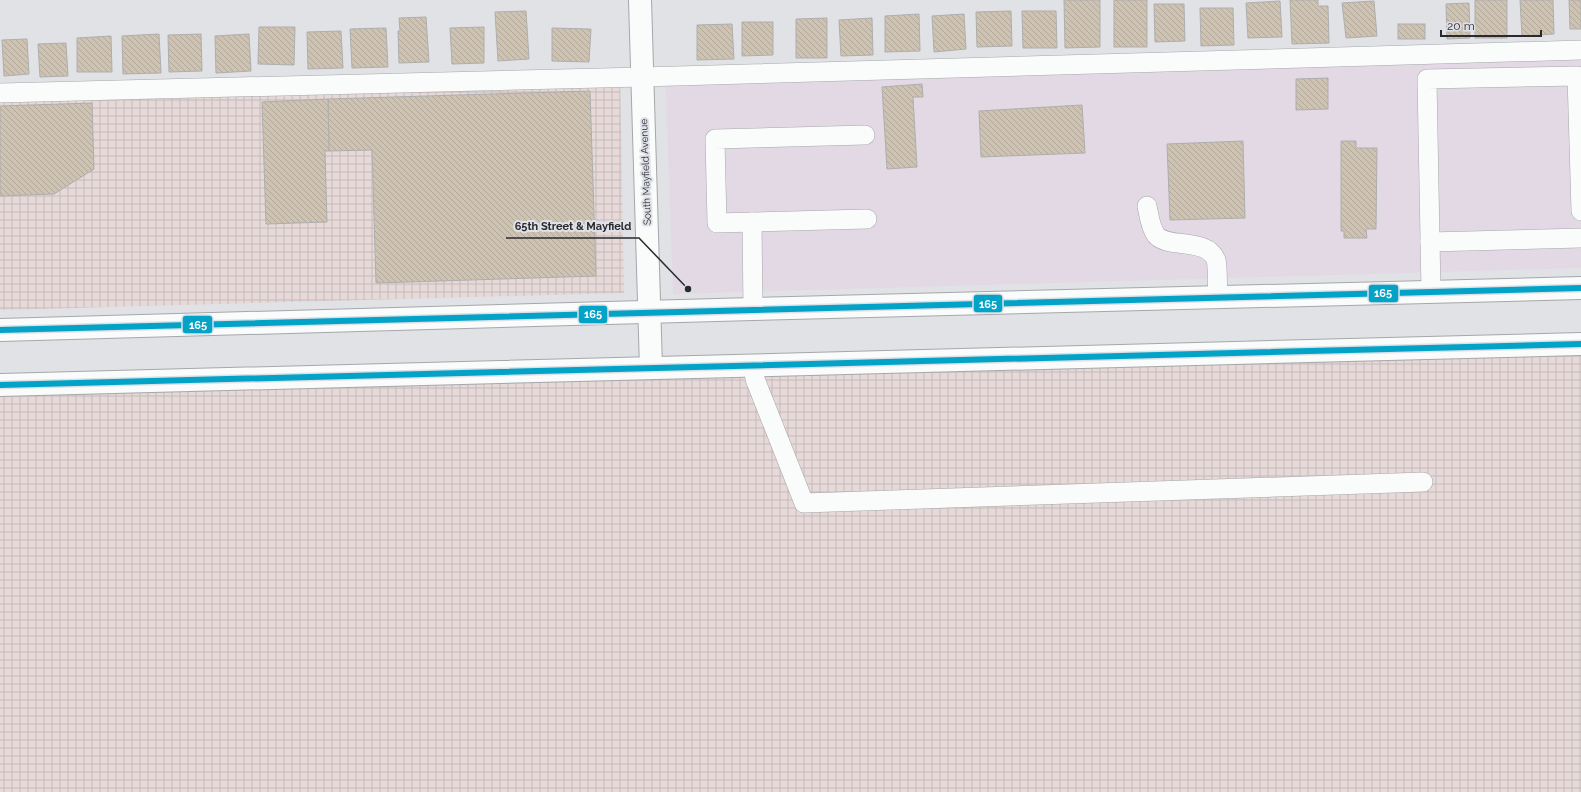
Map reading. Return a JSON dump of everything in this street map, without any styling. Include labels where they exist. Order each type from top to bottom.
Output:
[{"type":"street","name":"South Mayfield Avenue","points":[[640,0],[651,368]]},
{"type":"street","points":[[0,330],[1581,288]]},
{"type":"street","points":[[0,385],[1581,344]]},
{"type":"lane","points":[[0,93],[642,77],[1469,52],[1581,50]]},
{"type":"lane","points":[[1469,52],[1469,78]]},
{"type":"lane","points":[[1431,292],[1427,80],[1577,76],[1581,211]]},
{"type":"lane","points":[[865,135],[715,139],[717,223],[867,219]]},
{"type":"lane","points":[[1147,206],[1150,222],[1156,235],[1162,240],[1198,246],[1210,253],[1216,260],[1218,297]]},
{"type":"lane","points":[[752,222],[753,309]]},
{"type":"lane","points":[[1430,242],[1581,238]]},
{"type":"lane","points":[[753,366],[755,379],[804,503],[1423,482]]},
{"type":"shaded area","points":[[1581,42],[1581,268],[673,294],[665,67]]},
{"type":"shaded area","points":[[620,68],[624,293],[0,310],[0,85]]},
{"type":"shaded area","points":[[1581,340],[1581,792],[0,792],[0,387]]},
{"type":"building","points":[[1064,0],[1100,0],[1100,47],[1065,48]]},
{"type":"building","points":[[1114,0],[1147,0],[1147,47],[1114,47]]},
{"type":"building","points":[[1290,0],[1318,0],[1318,6],[1328,6],[1329,43],[1292,44]]},
{"type":"building","points":[[1475,0],[1507,0],[1507,38],[1475,38]]},
{"type":"building","points":[[1520,0],[1553,0],[1554,34],[1522,36]]},
{"type":"building","points":[[1569,0],[1581,0],[1581,29],[1570,29]]},
{"type":"building","points":[[1280,1],[1282,37],[1248,38],[1246,3]]},
{"type":"building","points":[[1374,1],[1377,36],[1346,38],[1342,3]]},
{"type":"building","points":[[1469,3],[1470,38],[1447,39],[1446,4]]},
{"type":"building","points":[[1154,4],[1184,4],[1185,41],[1155,42]]},
{"type":"building","points":[[1200,8],[1233,8],[1234,45],[1201,46]]},
{"type":"building","points":[[526,11],[529,59],[498,61],[495,12]]},
{"type":"building","points":[[1011,11],[1012,46],[977,47],[976,12]]},
{"type":"building","points":[[1022,11],[1056,11],[1057,48],[1023,48]]},
{"type":"building","points":[[919,14],[920,51],[885,52],[885,16]]},
{"type":"building","points":[[964,14],[966,49],[934,52],[932,16]]},
{"type":"building","points":[[426,17],[429,62],[399,63],[399,18]]},
{"type":"building","points":[[827,18],[827,58],[796,58],[796,19]]},
{"type":"building","points":[[872,18],[873,55],[841,56],[839,20]]},
{"type":"building","points":[[742,22],[773,22],[773,55],[742,56]]},
{"type":"building","points":[[732,24],[734,59],[697,60],[697,25]]},
{"type":"building","points":[[1398,24],[1425,24],[1425,39],[1398,39]]},
{"type":"building","points":[[259,27],[295,27],[294,65],[258,64]]},
{"type":"building","points":[[484,27],[484,63],[452,64],[450,28]]},
{"type":"building","points":[[386,28],[388,67],[352,68],[350,29]]},
{"type":"building","points":[[552,28],[591,29],[589,62],[552,61]]},
{"type":"building","points":[[341,31],[343,68],[308,69],[307,32]]},
{"type":"building","points":[[159,34],[161,73],[123,74],[122,36]]},
{"type":"building","points":[[201,34],[202,71],[169,72],[168,35]]},
{"type":"building","points":[[249,34],[251,71],[216,73],[215,36]]},
{"type":"building","points":[[111,36],[112,72],[77,72],[77,38]]},
{"type":"building","points":[[27,39],[29,74],[4,76],[2,40]]},
{"type":"building","points":[[66,43],[68,76],[40,77],[38,44]]},
{"type":"building","points":[[1328,78],[1328,109],[1296,110],[1296,79]]},
{"type":"building","points":[[922,84],[923,97],[913,97],[917,167],[887,169],[882,87]]},
{"type":"building","points":[[590,91],[596,276],[376,283],[372,150],[329,151],[328,99]]},
{"type":"building","points":[[328,99],[329,151],[325,151],[327,222],[266,224],[262,102]]},
{"type":"building","points":[[92,103],[94,169],[54,194],[0,196],[0,106]]},
{"type":"building","points":[[1082,105],[1085,153],[981,157],[979,111]]},
{"type":"building","points":[[1243,141],[1245,218],[1170,220],[1167,144]]},
{"type":"building","points":[[1341,141],[1356,141],[1356,148],[1377,148],[1376,229],[1366,229],[1367,238],[1344,238],[1344,231],[1341,231]]},
{"type":"transit line","name":"165","points":[[0,330],[1581,288]]},
{"type":"transit line","name":"165","points":[[0,385],[1581,344]]},
{"type":"place","name":"65th Street & Mayfield","points":[[688,289]]}]
